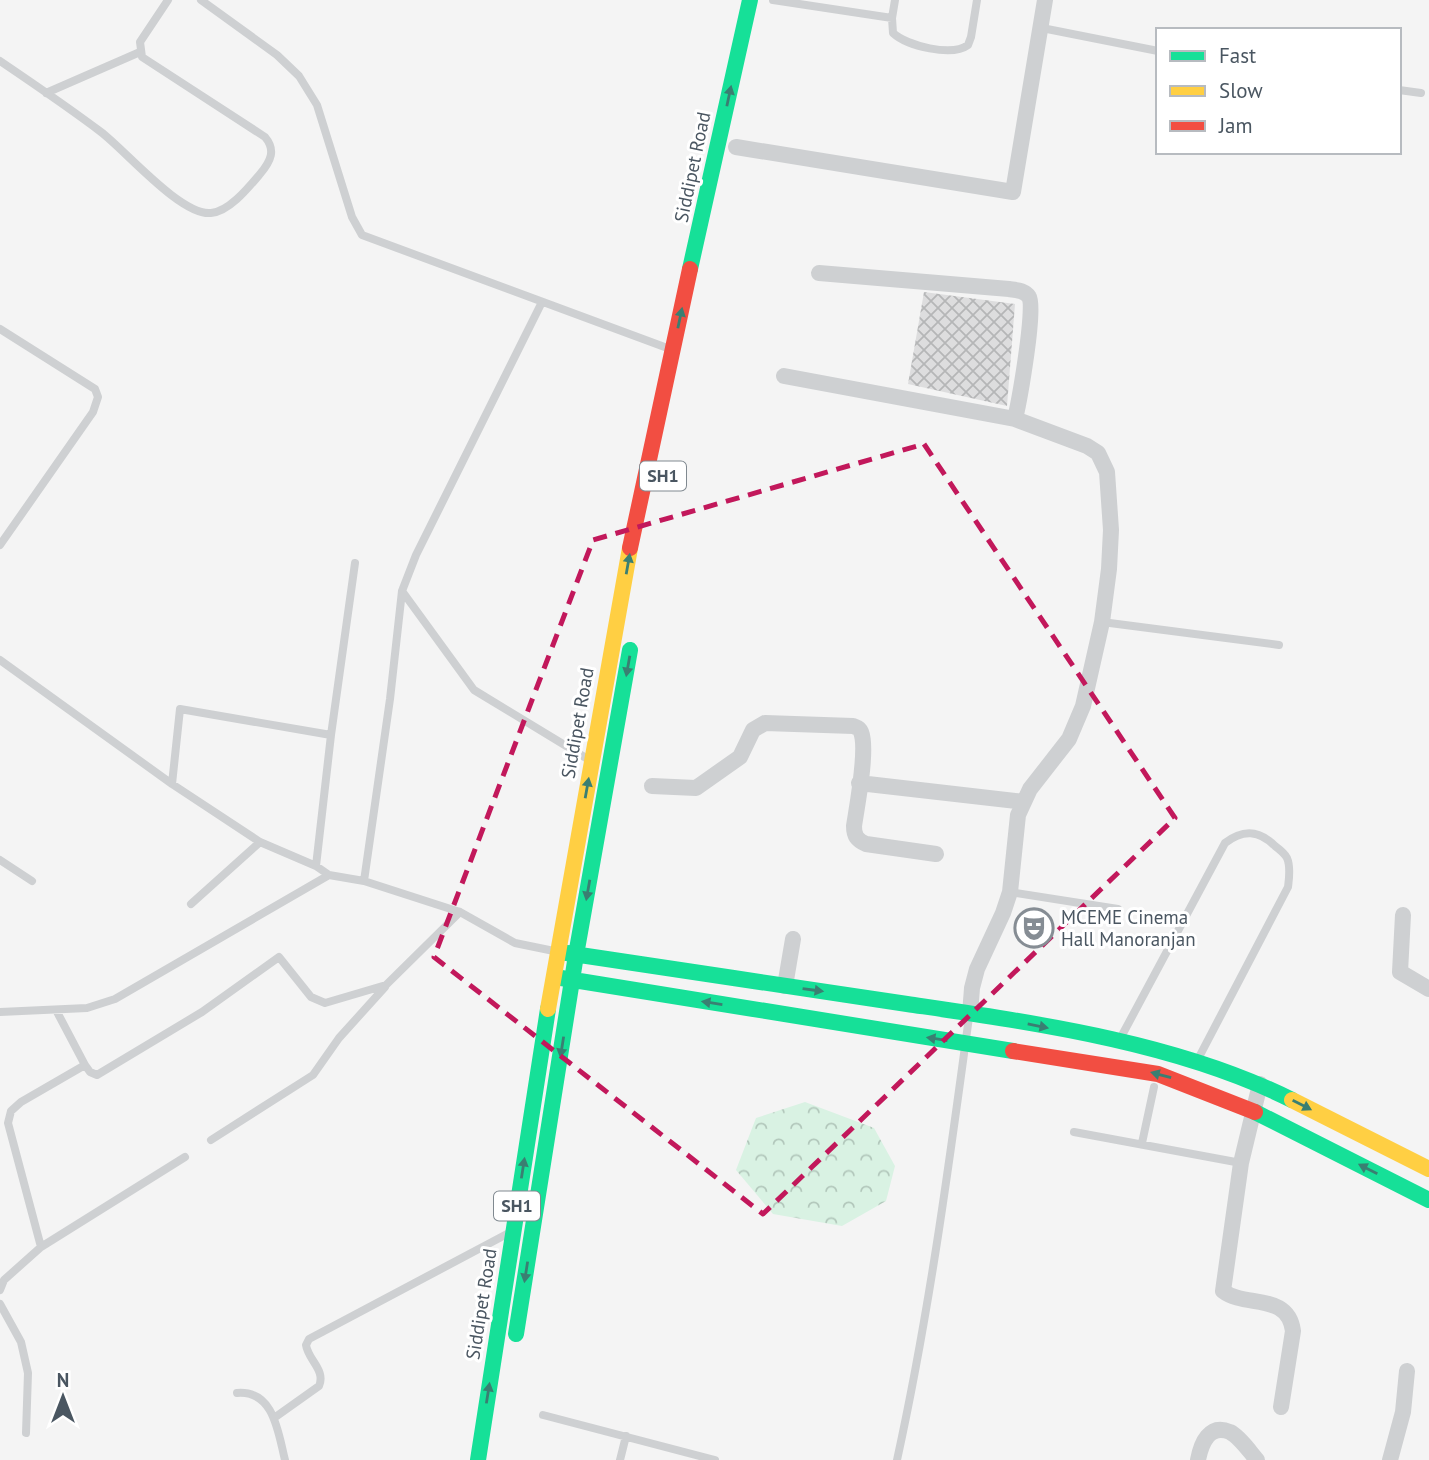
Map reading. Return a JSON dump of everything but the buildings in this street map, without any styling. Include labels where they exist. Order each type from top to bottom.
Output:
[{"type":"main road","name":"Siddipet Road","points":[[478,1460],[557,952],[638,506],[751,0]]},
{"type":"main road","name":"Siddipet Road","points":[[513,1349],[576,955],[634,629]]},
{"type":"main road","points":[[557,952],[970,1014],[1119,1042],[1197,1062],[1261,1084],[1429,1169]]},
{"type":"main road","points":[[553,977],[1158,1074],[1190,1084],[1253,1112],[1429,1200]]},
{"type":"main road","points":[[759,1010],[763,983]]},
{"type":"main road","points":[[870,1028],[873,999]]},
{"type":"street","points":[[736,147],[1013,191],[1045,0]]},
{"type":"street","points":[[819,273],[1009,289],[1027,294],[1030,298],[1027,342],[1015,419]]},
{"type":"street","points":[[784,376],[1015,419],[1087,446],[1098,453],[1107,472],[1111,530],[1102,622],[1077,724],[1056,757],[1030,789],[1018,815],[1010,892],[977,969],[970,1014]]},
{"type":"street","points":[[652,786],[696,788],[740,757],[752,730],[765,723],[843,725],[858,728],[862,733],[863,750],[854,835],[866,844],[936,854]]},
{"type":"street","points":[[859,783],[1024,802]]},
{"type":"street","points":[[1403,915],[1399,972],[1429,989]]},
{"type":"street","points":[[785,986],[793,939]]},
{"type":"street","points":[[1261,1084],[1241,1163],[1223,1291],[1229,1296],[1278,1307],[1292,1322],[1293,1331],[1281,1407]]},
{"type":"street","points":[[1390,1460],[1403,1412],[1407,1371]]},
{"type":"street","points":[[1198,1460],[1205,1438],[1220,1431],[1229,1432],[1236,1437],[1258,1460]]},
{"type":"lane","points":[[0,61],[103,133],[143,171],[192,209],[209,214],[223,211],[271,159],[270,144],[265,137],[147,61],[140,52],[140,41],[168,0]]},
{"type":"lane","points":[[201,0],[277,55],[299,76],[317,105],[352,217],[362,235],[673,350]]},
{"type":"lane","points":[[894,0],[893,33],[901,41],[954,51],[968,45],[976,0]]},
{"type":"lane","points":[[769,4],[892,18]]},
{"type":"lane","points":[[1042,28],[1156,51]]},
{"type":"lane","points":[[46,93],[140,52]]},
{"type":"lane","points":[[1401,90],[1421,93]]},
{"type":"lane","points":[[364,881],[390,699],[402,591],[416,555],[542,302]]},
{"type":"lane","points":[[0,328],[95,389],[98,397],[93,412],[0,545]]},
{"type":"lane","points":[[316,866],[355,563]]},
{"type":"lane","points":[[402,591],[474,690],[592,762]]},
{"type":"lane","points":[[1102,622],[1279,645]]},
{"type":"lane","points":[[0,660],[172,784],[260,842],[316,866],[329,875],[364,881],[460,912],[514,943],[557,952]]},
{"type":"lane","points":[[172,784],[180,709],[331,735]]},
{"type":"lane","points":[[1119,1042],[1225,843],[1240,834],[1255,832],[1272,842],[1287,858],[1290,875],[1288,887],[1197,1062]]},
{"type":"lane","points":[[191,904],[260,842]]},
{"type":"lane","points":[[0,860],[32,881]]},
{"type":"lane","points":[[0,1012],[87,1007],[115,999],[329,875]]},
{"type":"lane","points":[[1010,892],[1118,909]]},
{"type":"lane","points":[[211,1140],[313,1075],[339,1038],[386,985],[460,912]]},
{"type":"lane","points":[[57,1010],[85,1065],[90,1072],[97,1075],[202,1012],[279,957],[311,997],[325,1003],[386,985]]},
{"type":"lane","points":[[897,1460],[914,1384],[970,1014]]},
{"type":"lane","points":[[41,1247],[8,1123],[11,1111],[21,1102],[85,1065]]},
{"type":"lane","points":[[1142,1143],[1154,1087]]},
{"type":"lane","points":[[1074,1132],[1241,1163]]},
{"type":"lane","points":[[0,1290],[4,1280],[41,1247],[185,1157]]},
{"type":"lane","points":[[274,1418],[319,1386],[322,1380],[322,1375],[307,1352],[309,1339],[513,1231]]},
{"type":"lane","points":[[0,1304],[21,1342],[28,1373],[26,1433]]},
{"type":"lane","points":[[237,1393],[245,1392],[260,1397],[271,1411],[285,1460]]},
{"type":"lane","points":[[543,1415],[715,1460]]},
{"type":"lane","points":[[620,1460],[626,1436]]},
{"type":"highlighted area","points":[[924,444],[1175,818],[763,1214],[434,957],[593,540]]},
{"type":"green space","points":[[805,1102],[874,1128],[895,1166],[886,1201],[842,1226],[773,1214],[736,1170],[756,1118]]},
{"type":"traffic: fast","points":[[690,269],[750,0]]},
{"type":"traffic: fast","points":[[516,1334],[576,955],[630,650]]},
{"type":"traffic: fast","points":[[560,952],[1005,1019],[1104,1037],[1201,1063],[1292,1100]]},
{"type":"traffic: fast","points":[[555,977],[1013,1051]]},
{"type":"traffic: fast","points":[[478,1460],[548,1009]]},
{"type":"traffic: fast","points":[[1255,1112],[1429,1200]]},
{"type":"traffic: slow","points":[[548,1009],[630,548]]},
{"type":"traffic: slow","points":[[1292,1100],[1429,1169]]},
{"type":"traffic: jam","points":[[630,548],[690,269]]},
{"type":"traffic: jam","points":[[1013,1051],[1158,1074],[1255,1112]]},
{"type":"place","name":"MCEME Cinema Hall Manoranjan","points":[[1034,928]]}]
